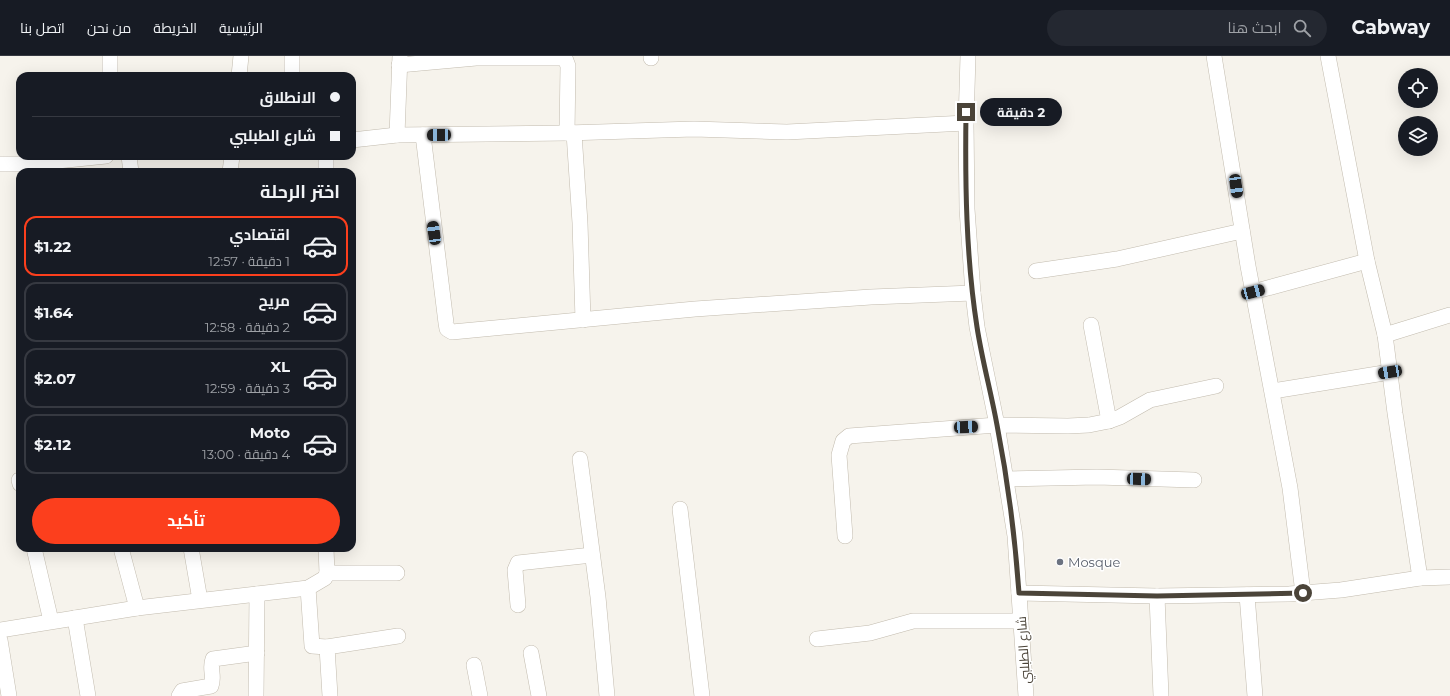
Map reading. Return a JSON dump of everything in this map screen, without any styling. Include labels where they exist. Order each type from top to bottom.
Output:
[{"type":"street","points":[[110,56],[110,72]]},
{"type":"street","points":[[239,72],[241,56]]},
{"type":"street","points":[[292,56],[292,72]]},
{"type":"street","name":"شارع الطبلبي","points":[[968,56],[966,123],[967,209],[973,293],[977,327],[997,425],[1015,536],[1026,696]]},
{"type":"street","points":[[1214,56],[1242,231],[1290,488],[1303,593]]},
{"type":"street","points":[[1328,56],[1367,261],[1386,335],[1395,413],[1420,578]]},
{"type":"street","points":[[397,135],[400,60],[565,58],[568,66],[571,133],[580,223],[583,320]]},
{"type":"street","points":[[356,140],[397,135],[571,133],[694,129],[787,132],[966,123]]},
{"type":"street","points":[[423,135],[448,329],[456,333],[583,320],[863,298],[973,293]]},
{"type":"street","points":[[0,164],[28,168],[80,160]]},
{"type":"street","points":[[1036,271],[1117,259],[1242,231]]},
{"type":"street","points":[[1253,292],[1367,261]]},
{"type":"street","points":[[1386,335],[1450,315]]},
{"type":"street","points":[[1091,325],[1109,420]]},
{"type":"street","points":[[1273,391],[1390,372]]},
{"type":"street","points":[[844,536],[839,455],[843,441],[849,436],[997,425],[1089,425],[1120,417],[1150,400],[1216,386]]},
{"type":"street","points":[[580,459],[602,634],[607,696]]},
{"type":"street","points":[[1006,479],[1097,477],[1194,480]]},
{"type":"street","points":[[680,509],[702,696]]},
{"type":"street","points":[[35,552],[51,621]]},
{"type":"street","points":[[122,552],[137,608]]},
{"type":"street","points":[[192,552],[200,600]]},
{"type":"street","points":[[0,630],[137,608],[308,588],[325,578],[327,573],[326,552]]},
{"type":"street","points":[[518,605],[516,570],[518,563],[592,555]]},
{"type":"street","points":[[327,573],[397,573]]},
{"type":"street","points":[[1019,593],[1157,596],[1303,593],[1341,590],[1420,578],[1450,577]]},
{"type":"street","points":[[308,588],[311,645],[314,647],[328,647],[398,636]]},
{"type":"street","points":[[256,696],[257,594]]},
{"type":"street","points":[[1247,595],[1255,696]]},
{"type":"street","points":[[1157,596],[1161,696]]},
{"type":"street","points":[[75,618],[88,696]]},
{"type":"street","points":[[817,639],[870,633],[913,621],[1021,621]]},
{"type":"street","points":[[0,640],[9,696]]},
{"type":"street","points":[[328,647],[330,696]]},
{"type":"street","points":[[179,696],[182,691],[210,686],[212,683],[210,668],[213,659],[257,653]]},
{"type":"street","points":[[531,653],[539,696]]},
{"type":"street","points":[[474,665],[480,696]]},
{"type":"place","name":"Mosque","points":[[1060,562]]},
{"type":"route","points":[[966,112],[967,209],[973,293],[977,327],[997,425],[1015,536],[1019,593],[1055,595],[1222,596],[1303,593]]}]
